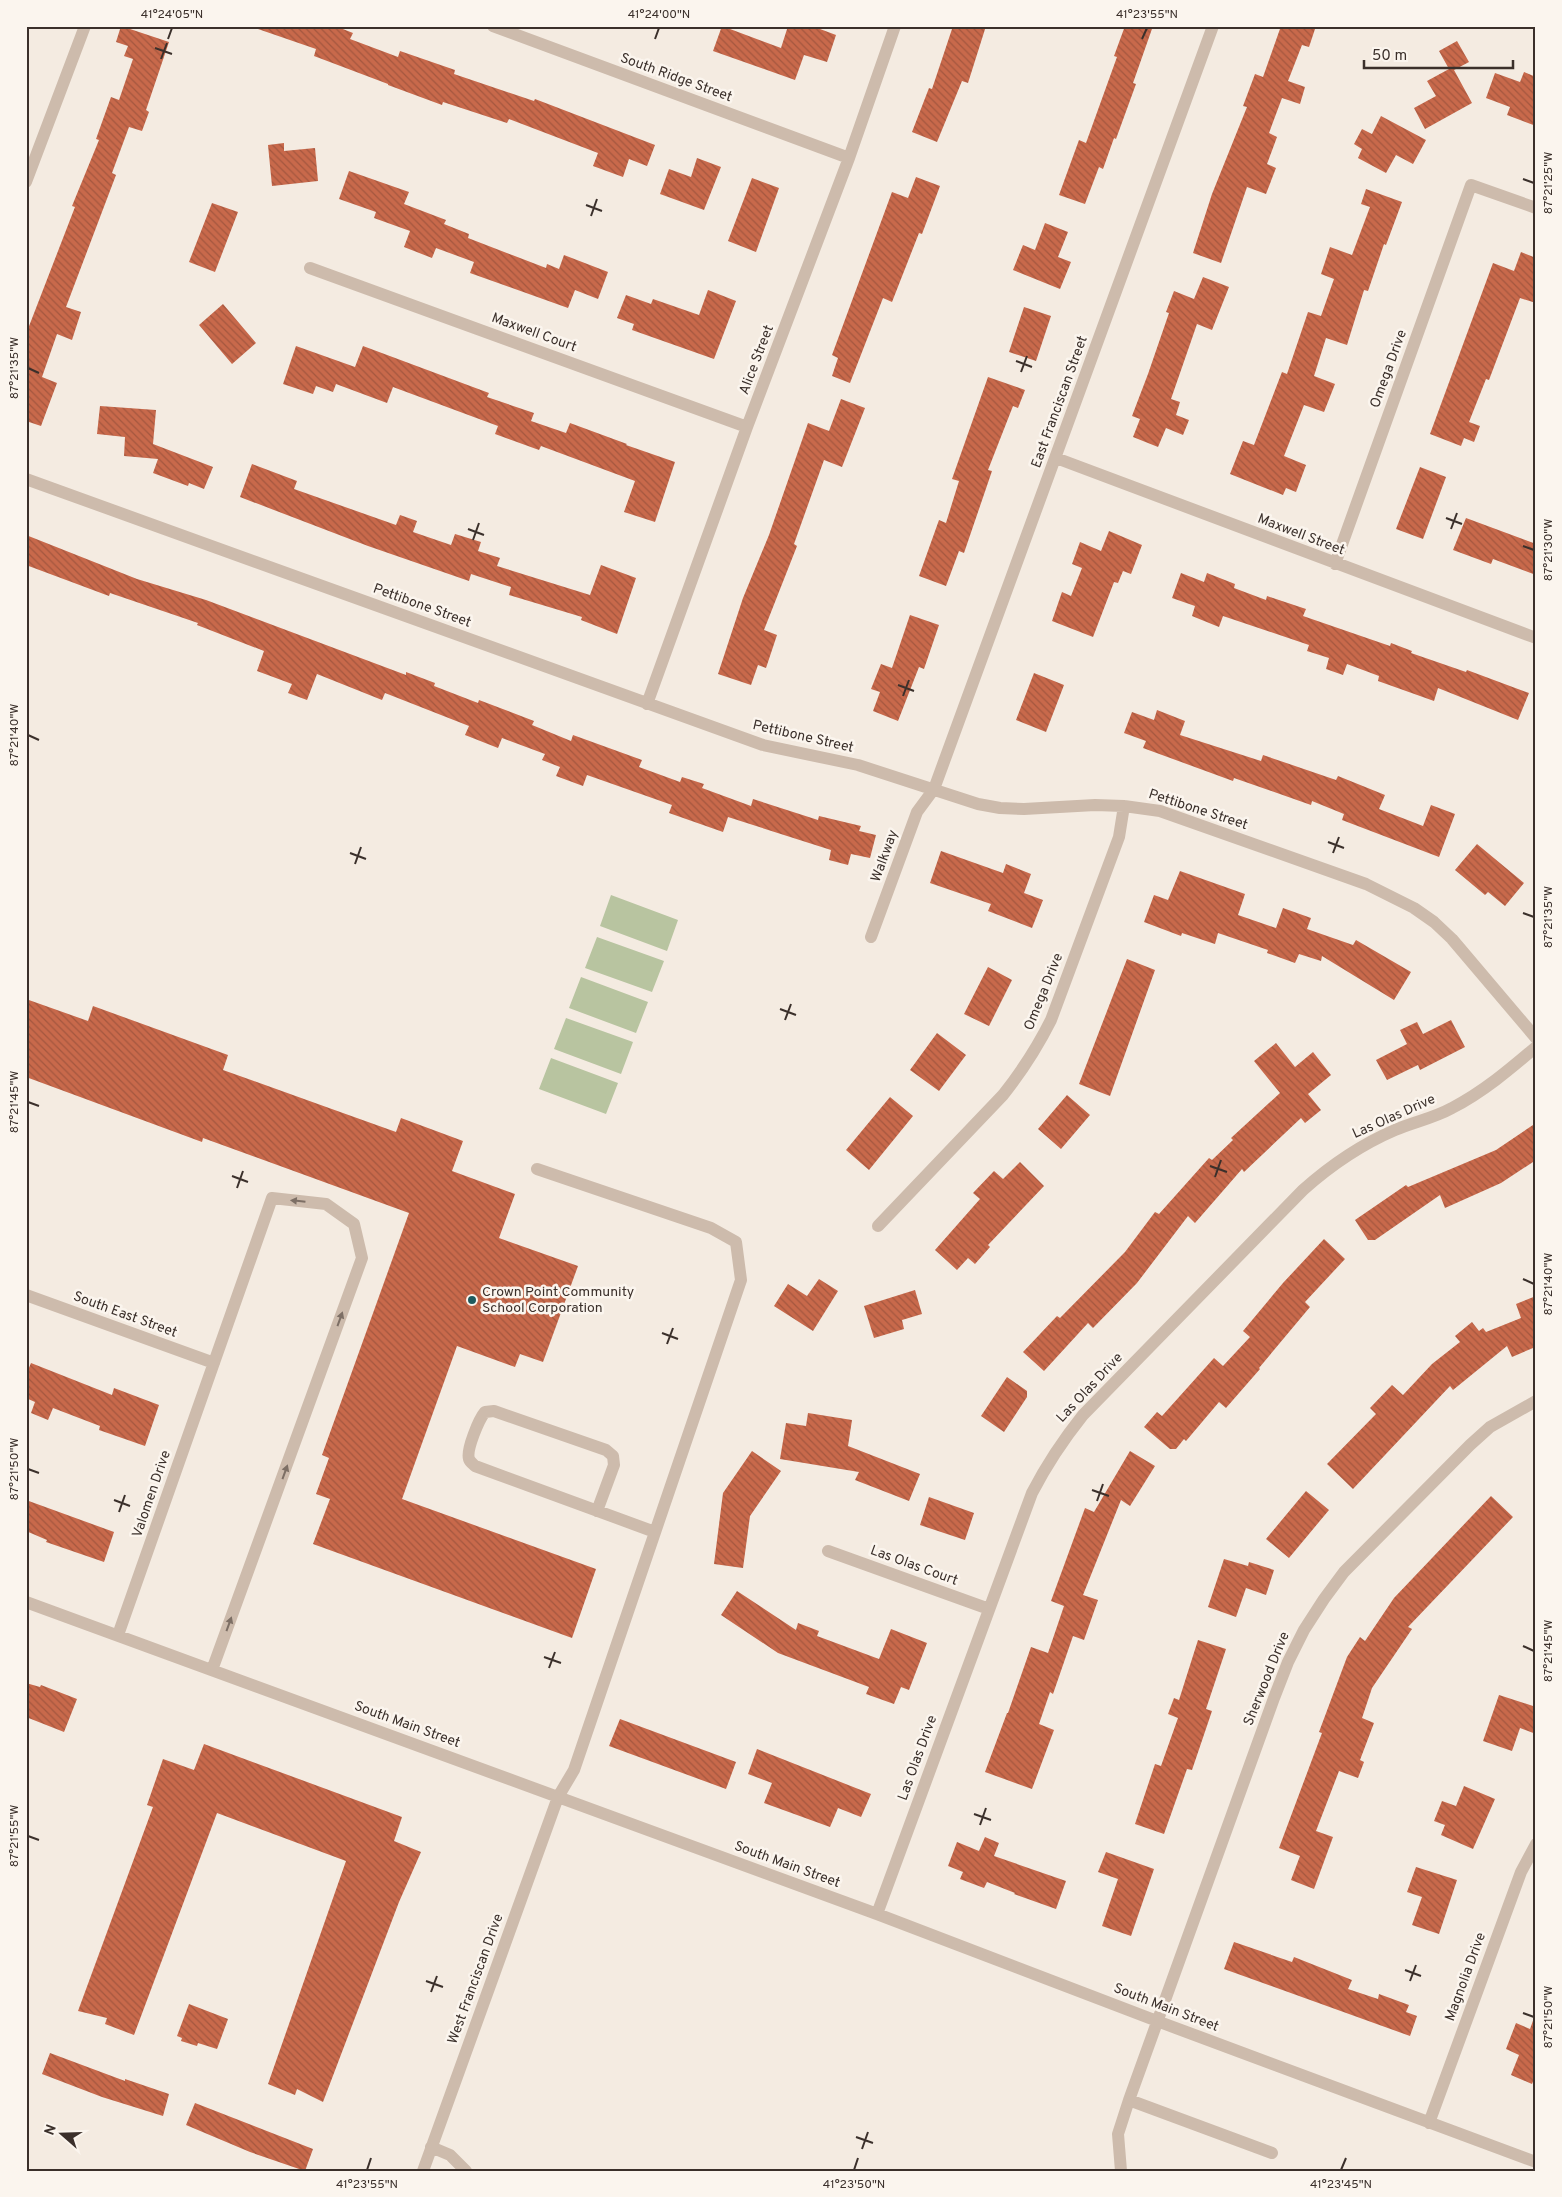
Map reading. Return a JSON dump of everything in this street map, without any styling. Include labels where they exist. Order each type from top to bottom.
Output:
[{"type":"street","points":[[26,182],[85,26]]},
{"type":"street","name":"South Ridge Street","points":[[493,26],[849,158]]},
{"type":"street","name":"Alice Street","points":[[647,704],[747,427],[849,158],[895,26]]},
{"type":"street","name":"East Franciscan Street","points":[[934,789],[1214,26]]},
{"type":"street","name":"Omega Drive","points":[[1335,564],[1471,185],[1536,208]]},
{"type":"street","name":"Maxwell Court","points":[[310,268],[747,427]]},
{"type":"street","name":"Maxwell Street","points":[[1056,458],[1536,638]]},
{"type":"street","name":"Pettibone Street","points":[[26,479],[763,745],[858,765],[978,804],[1000,808],[1024,809],[1096,805],[1143,808],[1178,817],[1366,884],[1414,908],[1434,922],[1452,939],[1536,1038]]},
{"type":"street","name":"Walkway","points":[[871,938],[917,812],[934,789]]},
{"type":"street","name":"Omega Drive","points":[[878,1226],[1003,1095],[1022,1072],[1038,1047],[1051,1020],[1119,837],[1124,806]]},
{"type":"street","name":"Las Olas Drive","points":[[877,1914],[1032,1493],[1061,1441],[1090,1408],[1302,1190],[1327,1169],[1372,1141],[1450,1109],[1473,1097],[1536,1048]]},
{"type":"street","name":"West Franciscan Drive","points":[[423,2171],[558,1797],[574,1770],[741,1280],[736,1242],[711,1228],[537,1169]]},
{"type":"street","name":"Valomen Drive","points":[[118,1635],[272,1198],[326,1204],[354,1224],[362,1258],[212,1670]]},
{"type":"street","name":"South East Street","points":[[26,1295],[214,1364]]},
{"type":"street","name":"Sherwood Drive","points":[[1121,2171],[1118,2134],[1129,2100],[1274,1698],[1288,1662],[1304,1630],[1324,1598],[1344,1572],[1470,1445],[1490,1427],[1536,1401]]},
{"type":"street","points":[[597,1511],[614,1465],[613,1456],[606,1450],[494,1411],[486,1412],[480,1418],[469,1452],[469,1460],[475,1466],[597,1511],[655,1532]]},
{"type":"street","name":"Las Olas Court","points":[[828,1552],[989,1609]]},
{"type":"street","name":"South Main Street","points":[[26,1602],[877,1914],[1157,2021],[1536,2162]]},
{"type":"street","name":"Magnolia Drive","points":[[1429,2123],[1521,1872],[1536,1844]]},
{"type":"street","points":[[1129,2100],[1272,2153]]},
{"type":"street","points":[[431,2147],[450,2155],[466,2171]]},
{"type":"green space","points":[[611,895],[678,920],[667,951],[600,926]]},
{"type":"green space","points":[[597,937],[664,961],[652,992],[585,968]]},
{"type":"green space","points":[[581,977],[648,1002],[636,1033],[569,1008]]},
{"type":"green space","points":[[566,1018],[633,1042],[621,1074],[554,1049]]},
{"type":"green space","points":[[551,1058],[618,1083],[606,1114],[539,1089]]},
{"type":"building","points":[[121,26],[169,42],[146,110],[149,112],[142,131],[129,127],[112,173],[116,175],[66,307],[81,312],[72,340],[57,334],[42,377],[57,383],[41,426],[26,421],[26,334],[75,207],[72,206],[99,140],[96,139],[111,97],[119,100],[133,59],[124,56],[128,46],[116,42]]},
{"type":"building","points":[[258,26],[335,26],[353,33],[350,39],[398,57],[400,51],[455,70],[454,74],[534,101],[535,99],[655,145],[647,166],[629,159],[623,177],[593,166],[598,153],[509,119],[507,123],[443,102],[442,105],[388,85],[314,56],[316,49],[258,29]]},
{"type":"building","points":[[722,26],[781,48],[788,26],[812,26],[836,35],[827,62],[804,55],[795,80],[713,51]]},
{"type":"building","points":[[953,26],[986,26],[968,83],[962,81],[937,142],[912,132],[929,88],[932,89]]},
{"type":"building","points":[[1125,26],[1153,26],[1133,83],[1136,84],[1116,139],[1114,138],[1103,169],[1099,167],[1085,204],[1059,195],[1079,140],[1086,143],[1117,57],[1114,56]]},
{"type":"building","points":[[1281,26],[1316,26],[1309,47],[1302,45],[1288,81],[1305,87],[1300,104],[1282,98],[1269,133],[1277,137],[1267,164],[1276,168],[1266,194],[1247,187],[1221,263],[1193,253],[1212,194],[1247,107],[1243,106],[1255,74],[1263,77]]},
{"type":"building","points":[[1457,41],[1469,62],[1454,70],[1472,103],[1425,129],[1414,108],[1436,96],[1427,81],[1449,69],[1439,51]]},
{"type":"building","points":[[1524,72],[1536,77],[1536,126],[1507,115],[1510,107],[1486,98],[1495,73],[1520,82]]},
{"type":"building","points":[[1381,116],[1426,140],[1413,164],[1396,155],[1386,173],[1358,158],[1362,149],[1354,144],[1362,129],[1372,134]]},
{"type":"building","points":[[284,143],[284,151],[315,148],[318,181],[272,186],[268,145]]},
{"type":"building","points":[[697,158],[721,167],[704,210],[660,194],[669,169],[691,177]]},
{"type":"building","points":[[349,171],[409,192],[404,204],[446,220],[444,224],[469,234],[468,238],[546,268],[547,264],[559,269],[564,255],[608,272],[598,299],[575,290],[568,308],[470,273],[474,262],[436,248],[432,258],[404,247],[410,231],[374,218],[376,212],[339,199]]},
{"type":"building","points":[[916,177],[940,186],[922,234],[919,233],[892,302],[883,298],[850,383],[832,376],[838,358],[832,355],[892,192],[908,198]]},
{"type":"building","points":[[752,178],[779,188],[756,252],[728,241]]},
{"type":"building","points":[[1366,189],[1402,202],[1386,245],[1384,244],[1368,291],[1364,290],[1347,345],[1326,338],[1314,376],[1335,384],[1324,412],[1304,405],[1284,456],[1306,465],[1296,492],[1286,488],[1283,495],[1230,474],[1243,441],[1254,445],[1282,372],[1287,374],[1308,312],[1321,316],[1334,279],[1321,274],[1330,247],[1352,255],[1370,207],[1361,204]]},
{"type":"building","points":[[212,203],[238,212],[215,272],[189,262]]},
{"type":"building","points":[[1045,223],[1068,232],[1058,257],[1071,262],[1060,289],[1013,270],[1023,245],[1035,250]]},
{"type":"building","points":[[1521,252],[1536,258],[1536,303],[1520,298],[1489,380],[1486,379],[1469,422],[1480,426],[1474,442],[1464,438],[1461,446],[1430,434],[1493,263],[1514,271]]},
{"type":"building","points":[[1203,277],[1229,287],[1212,330],[1197,324],[1171,399],[1180,402],[1176,415],[1189,420],[1183,435],[1166,428],[1158,447],[1133,437],[1140,419],[1132,416],[1169,313],[1166,312],[1174,291],[1194,299]]},
{"type":"building","points":[[708,290],[736,301],[714,359],[632,330],[634,324],[617,318],[626,295],[651,304],[653,299],[699,315]]},
{"type":"building","points":[[223,304],[256,343],[232,364],[199,325]]},
{"type":"building","points":[[1024,307],[1051,316],[1036,361],[1009,352]]},
{"type":"building","points":[[296,346],[355,367],[363,346],[489,393],[487,397],[534,413],[531,421],[566,433],[570,423],[675,462],[655,522],[624,512],[635,481],[541,446],[539,450],[495,434],[498,426],[393,387],[387,403],[336,384],[333,392],[316,386],[313,394],[283,384]]},
{"type":"building","points":[[988,377],[1025,390],[1018,408],[1013,406],[988,470],[992,471],[964,553],[959,551],[946,586],[919,576],[939,520],[946,523],[959,481],[952,479]]},
{"type":"building","points":[[841,399],[865,408],[842,467],[824,460],[794,544],[797,546],[764,630],[777,635],[766,668],[758,665],[751,685],[718,674],[743,598],[769,535],[808,423],[829,431]]},
{"type":"building","points":[[100,406],[156,410],[153,444],[213,467],[204,489],[189,483],[188,486],[153,473],[158,459],[124,456],[125,437],[97,434]]},
{"type":"building","points":[[252,464],[297,481],[294,489],[396,525],[400,515],[417,521],[413,532],[451,545],[455,534],[481,542],[478,551],[500,558],[497,566],[590,595],[601,565],[636,578],[617,634],[581,620],[582,617],[509,595],[511,587],[471,574],[469,581],[368,546],[240,497]]},
{"type":"building","points":[[1420,467],[1446,477],[1423,539],[1396,529]]},
{"type":"building","points":[[1466,518],[1536,544],[1536,575],[1493,559],[1491,564],[1453,550]]},
{"type":"building","points":[[1109,531],[1142,545],[1131,574],[1123,571],[1118,583],[1114,582],[1093,637],[1052,621],[1062,592],[1071,596],[1082,568],[1072,564],[1080,542],[1101,551]]},
{"type":"building","points":[[26,535],[137,579],[206,600],[406,675],[406,672],[435,683],[434,686],[478,703],[479,700],[534,721],[532,725],[571,741],[573,735],[642,760],[639,767],[680,782],[682,777],[704,784],[702,788],[751,806],[753,799],[818,820],[819,816],[861,826],[859,831],[876,835],[870,858],[851,854],[848,865],[829,860],[831,850],[728,817],[723,832],[669,813],[672,805],[587,775],[583,786],[556,776],[560,767],[542,760],[545,754],[502,738],[498,748],[465,735],[469,726],[385,693],[382,700],[317,674],[307,700],[288,693],[292,684],[257,671],[264,651],[197,625],[198,623],[110,593],[109,596],[26,565]]},
{"type":"building","points":[[1181,573],[1204,582],[1207,573],[1235,584],[1234,588],[1266,600],[1267,596],[1306,609],[1303,616],[1390,646],[1391,643],[1412,651],[1411,653],[1466,672],[1467,670],[1529,693],[1518,720],[1438,688],[1434,701],[1378,681],[1379,676],[1347,664],[1343,675],[1326,669],[1329,658],[1307,651],[1309,645],[1223,616],[1219,627],[1192,616],[1195,606],[1172,598]]},
{"type":"building","points":[[910,615],[939,625],[924,669],[919,667],[898,721],[873,711],[880,692],[871,689],[881,664],[892,668]]},
{"type":"building","points":[[1034,673],[1064,685],[1046,732],[1016,720]]},
{"type":"building","points":[[1157,710],[1185,721],[1180,735],[1261,761],[1263,755],[1336,780],[1338,776],[1385,795],[1379,809],[1423,826],[1431,805],[1455,814],[1439,857],[1342,820],[1344,814],[1312,801],[1311,805],[1234,778],[1233,781],[1143,748],[1146,741],[1124,733],[1132,712],[1154,720]]},
{"type":"building","points":[[1477,844],[1524,883],[1505,906],[1488,892],[1485,895],[1455,870]]},
{"type":"building","points":[[941,851],[1003,873],[1006,864],[1031,874],[1024,893],[1043,900],[1032,928],[988,911],[991,904],[930,883]]},
{"type":"building","points":[[1180,871],[1245,894],[1238,915],[1276,928],[1283,908],[1311,918],[1307,929],[1353,945],[1356,940],[1411,972],[1394,1000],[1322,956],[1321,961],[1299,954],[1295,963],[1267,953],[1268,950],[1218,933],[1215,944],[1182,933],[1181,936],[1144,922],[1154,895],[1168,900]]},
{"type":"building","points":[[1127,959],[1155,970],[1110,1096],[1079,1084]]},
{"type":"building","points":[[988,967],[1012,980],[989,1026],[964,1014]]},
{"type":"building","name":"Crown Point Community School Corporation","points":[[26,999],[88,1021],[93,1006],[228,1055],[223,1070],[396,1132],[401,1118],[463,1141],[452,1171],[515,1194],[499,1238],[578,1266],[543,1362],[520,1354],[515,1367],[457,1346],[402,1499],[596,1569],[572,1638],[313,1544],[330,1499],[316,1494],[329,1458],[322,1455],[409,1213],[203,1138],[202,1142],[26,1077]]},
{"type":"building","points":[[1451,1020],[1465,1047],[1420,1070],[1418,1065],[1387,1080],[1376,1060],[1407,1044],[1400,1030],[1417,1022],[1423,1034]]},
{"type":"building","points":[[937,1033],[966,1055],[939,1091],[910,1070]]},
{"type":"building","points":[[1276,1043],[1295,1067],[1313,1052],[1331,1075],[1308,1094],[1321,1110],[1305,1123],[1301,1118],[1244,1172],[1242,1169],[1195,1223],[1188,1216],[1137,1283],[1093,1328],[1088,1323],[1044,1371],[1023,1352],[1057,1316],[1060,1318],[1125,1252],[1155,1212],[1159,1214],[1209,1158],[1212,1160],[1233,1140],[1231,1138],[1280,1093],[1254,1061]]},
{"type":"building","points":[[1067,1095],[1090,1115],[1061,1149],[1038,1129]]},
{"type":"building","points":[[890,1097],[913,1116],[869,1170],[846,1150]]},
{"type":"building","points":[[1536,1123],[1536,1160],[1501,1183],[1445,1208],[1440,1195],[1375,1240],[1368,1240],[1355,1220],[1406,1185],[1408,1187],[1496,1150]]},
{"type":"building","points":[[1020,1162],[1044,1186],[988,1245],[990,1247],[975,1264],[968,1258],[957,1270],[935,1250],[980,1199],[973,1193],[994,1171],[1003,1179]]},
{"type":"building","points":[[1324,1239],[1345,1259],[1305,1302],[1310,1307],[1226,1408],[1219,1402],[1186,1441],[1184,1439],[1176,1449],[1170,1449],[1144,1427],[1157,1412],[1162,1416],[1214,1358],[1223,1366],[1250,1337],[1243,1331],[1283,1283]]},
{"type":"building","points":[[819,1279],[838,1291],[813,1331],[774,1306],[788,1284],[807,1296]]},
{"type":"building","points":[[915,1290],[922,1314],[902,1320],[904,1329],[874,1338],[864,1306]]},
{"type":"building","points":[[1536,1296],[1536,1352],[1533,1348],[1512,1357],[1507,1346],[1453,1390],[1450,1386],[1353,1489],[1327,1464],[1376,1414],[1370,1408],[1392,1385],[1403,1395],[1432,1364],[1460,1342],[1455,1336],[1472,1322],[1479,1331],[1483,1328],[1486,1332],[1521,1318],[1516,1304]]},
{"type":"building","points":[[31,1363],[112,1395],[114,1388],[159,1405],[145,1446],[99,1430],[100,1426],[53,1408],[48,1420],[31,1413],[35,1402],[26,1398],[26,1375]]},
{"type":"building","points":[[1007,1377],[1027,1391],[1027,1397],[1004,1432],[981,1416]]},
{"type":"building","points":[[808,1413],[852,1420],[848,1446],[920,1474],[909,1501],[855,1480],[859,1472],[780,1459],[786,1423],[806,1426]]},
{"type":"building","points":[[752,1451],[781,1471],[750,1516],[743,1568],[714,1564],[723,1493]]},
{"type":"building","points":[[1130,1451],[1155,1466],[1130,1506],[1121,1500],[1083,1595],[1098,1600],[1084,1640],[1073,1636],[1053,1694],[1050,1692],[1039,1724],[1054,1730],[1032,1789],[985,1772],[1031,1647],[1048,1653],[1064,1606],[1051,1601],[1085,1508],[1094,1512]]},
{"type":"building","points":[[1306,1491],[1329,1510],[1289,1558],[1266,1539]]},
{"type":"building","points":[[1491,1496],[1513,1517],[1408,1627],[1412,1629],[1372,1688],[1362,1718],[1374,1723],[1360,1760],[1364,1762],[1358,1778],[1339,1771],[1316,1831],[1333,1837],[1314,1889],[1291,1880],[1300,1856],[1279,1848],[1322,1733],[1319,1732],[1347,1657],[1360,1637],[1365,1641],[1394,1598]]},
{"type":"building","points":[[929,1497],[974,1513],[965,1540],[920,1525]]},
{"type":"building","points":[[26,1500],[114,1532],[104,1562],[46,1542],[47,1540],[26,1531]]},
{"type":"building","points":[[1224,1559],[1248,1566],[1249,1562],[1274,1570],[1266,1595],[1246,1588],[1236,1617],[1208,1607]]},
{"type":"building","points":[[737,1591],[796,1630],[798,1623],[819,1631],[817,1636],[879,1659],[891,1629],[927,1643],[909,1690],[901,1687],[894,1704],[866,1694],[869,1687],[778,1653],[721,1615]]},
{"type":"building","points":[[1198,1640],[1226,1649],[1206,1709],[1212,1711],[1192,1770],[1187,1769],[1164,1834],[1135,1824],[1155,1764],[1161,1766],[1178,1718],[1168,1714],[1174,1698],[1179,1700]]},
{"type":"building","points":[[26,1683],[40,1687],[41,1685],[77,1699],[64,1732],[26,1717]]},
{"type":"building","points":[[1499,1695],[1536,1707],[1536,1734],[1520,1728],[1512,1751],[1483,1741]]},
{"type":"building","points":[[620,1719],[736,1762],[726,1789],[609,1746]]},
{"type":"building","points":[[204,1744],[402,1817],[394,1841],[421,1852],[399,1902],[323,2102],[297,2089],[295,2095],[268,2084],[346,1861],[217,1813],[134,2035],[105,2024],[107,2018],[78,2011],[153,1807],[147,1805],[163,1759],[194,1770]]},
{"type":"building","points":[[757,1749],[871,1794],[861,1817],[838,1808],[830,1827],[764,1803],[772,1783],[748,1774]]},
{"type":"building","points":[[1464,1786],[1495,1799],[1473,1849],[1441,1835],[1445,1825],[1434,1821],[1442,1801],[1456,1806]]},
{"type":"building","points":[[985,1837],[999,1843],[994,1856],[1066,1881],[1056,1909],[987,1882],[984,1888],[960,1879],[963,1872],[948,1866],[957,1842],[979,1851]]},
{"type":"building","points":[[1106,1852],[1154,1869],[1131,1936],[1102,1926],[1118,1879],[1098,1872]]},
{"type":"building","points":[[1416,1867],[1457,1880],[1439,1934],[1412,1925],[1422,1897],[1407,1892]]},
{"type":"building","points":[[1234,1942],[1292,1962],[1294,1957],[1352,1980],[1348,1989],[1378,1999],[1379,1994],[1409,2005],[1406,2012],[1417,2016],[1410,2036],[1224,1969]]},
{"type":"building","points":[[189,2004],[228,2019],[217,2049],[198,2043],[197,2046],[181,2041],[182,2038],[177,2036]]},
{"type":"building","points":[[1535,2015],[1536,2075],[1532,2084],[1511,2075],[1519,2055],[1506,2049],[1516,2023],[1530,2029]]},
{"type":"building","points":[[50,2053],[125,2081],[125,2079],[169,2094],[163,2116],[102,2097],[42,2074]]},
{"type":"building","points":[[195,2103],[313,2149],[305,2171],[250,2152],[186,2125]]},
{"type":"place","name":"Crown Point Community School Corporation","points":[[472,1300]]}]
